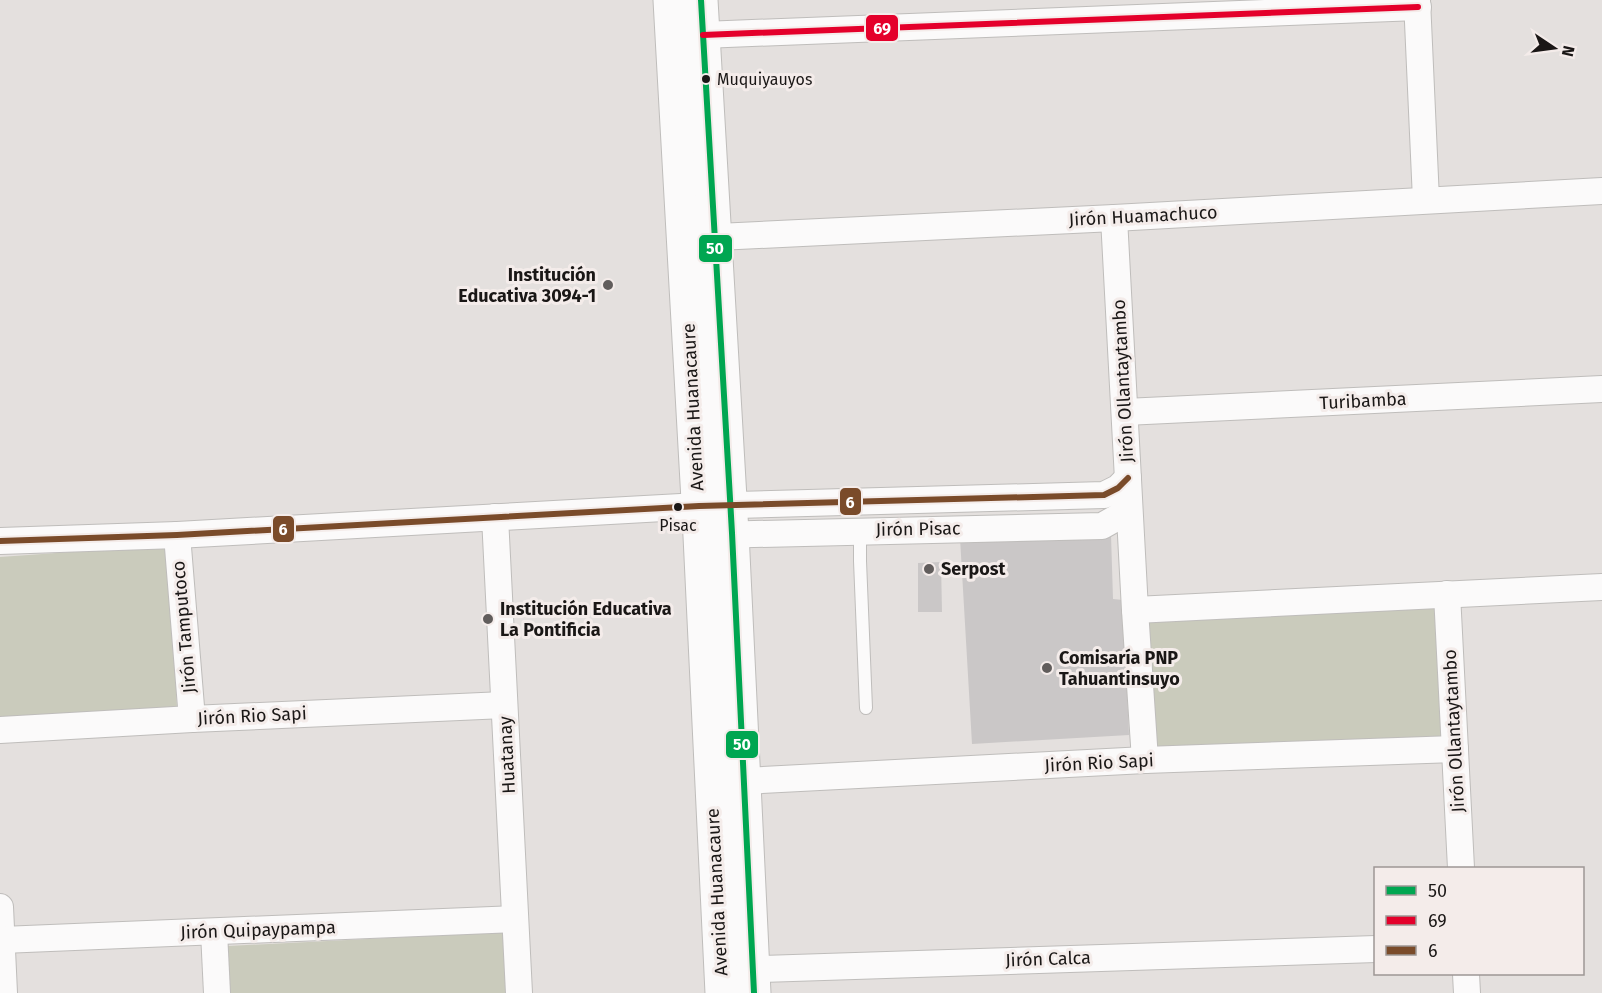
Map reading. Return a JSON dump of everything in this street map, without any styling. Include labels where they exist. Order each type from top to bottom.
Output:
[{"type":"street","name":"Avenida Huanacaure","points":[[670,0],[699,238],[715,520],[722,982]]},
{"type":"street","name":"Avenida Huanacaure","points":[[699,238],[703,35],[701,0]]},
{"type":"street","points":[[703,35],[1417,4],[1426,200]]},
{"type":"street","name":"Jirón Huamachuco","points":[[699,238],[1602,192]]},
{"type":"street","name":"Jirón Ollantaytambo","points":[[1114,218],[1144,760]]},
{"type":"street","name":"Turibamba","points":[[1125,412],[1602,389]]},
{"type":"street","name":"Jirón Pisac","points":[[715,520],[1104,495],[1118,488],[1128,478]]},
{"type":"street","name":"Jirón Pisac","points":[[0,541],[177,535],[495,517],[715,520],[860,531],[1102,526],[1118,516],[1129,505]]},
{"type":"street","name":"Huatanay","points":[[495,517],[519,993]]},
{"type":"street","name":"Avenida Huanacaure","points":[[715,520],[743,781],[754,981]]},
{"type":"street","name":"Jirón Tamputoco","points":[[177,535],[192,719]]},
{"type":"street","points":[[1135,610],[1602,587]]},
{"type":"street","name":"Jirón Ollantaytambo","points":[[1447,594],[1461,867]]},
{"type":"street","name":"Jirón Rio Sapi","points":[[0,730],[504,705]]},
{"type":"street","name":"Jirón Rio Sapi","points":[[743,781],[1144,760],[1455,749]]},
{"type":"street","points":[[0,907],[4,993]]},
{"type":"street","name":"Jirón Quipaypampa","points":[[2,940],[515,919]]},
{"type":"street","points":[[214,932],[217,993]]},
{"type":"street","name":"Jirón Calca","points":[[722,982],[1374,949]]},
{"type":"street","points":[[1466,975],[1467,993]]},
{"type":"lane","points":[[860,531],[866,708]]},
{"type":"shaded area","points":[[169,545],[177,709],[0,720],[0,557]]},
{"type":"shaded area","points":[[1438,603],[1443,742],[1153,753],[1146,618]]},
{"type":"shaded area","points":[[505,932],[508,993],[230,993],[228,946]]},
{"type":"building","name":"Comisaría PNP Tahuantinsuyo","points":[[1111,535],[1113,599],[1123,600],[1129,735],[972,744],[960,538]]},
{"type":"building","points":[[941,562],[942,612],[918,612],[918,563]]},
{"type":"transit line","name":"50","points":[[701,0],[732,533],[754,993]]},
{"type":"transit line","name":"69","points":[[703,35],[1418,7]]},
{"type":"transit line","name":"6","points":[[0,541],[177,535],[699,506],[1104,495],[1118,488],[1128,478]]},
{"type":"place","name":"Muquiyauyos","points":[[706,79]]},
{"type":"place","name":"Institución Educativa 3094-1","points":[[608,285]]},
{"type":"place","name":"Pisac","points":[[678,507]]},
{"type":"place","name":"Serpost","points":[[929,569]]},
{"type":"place","name":"Institución Educativa La Pontificia","points":[[488,619]]},
{"type":"place","name":"Comisaría PNP Tahuantinsuyo","points":[[1047,668]]}]
